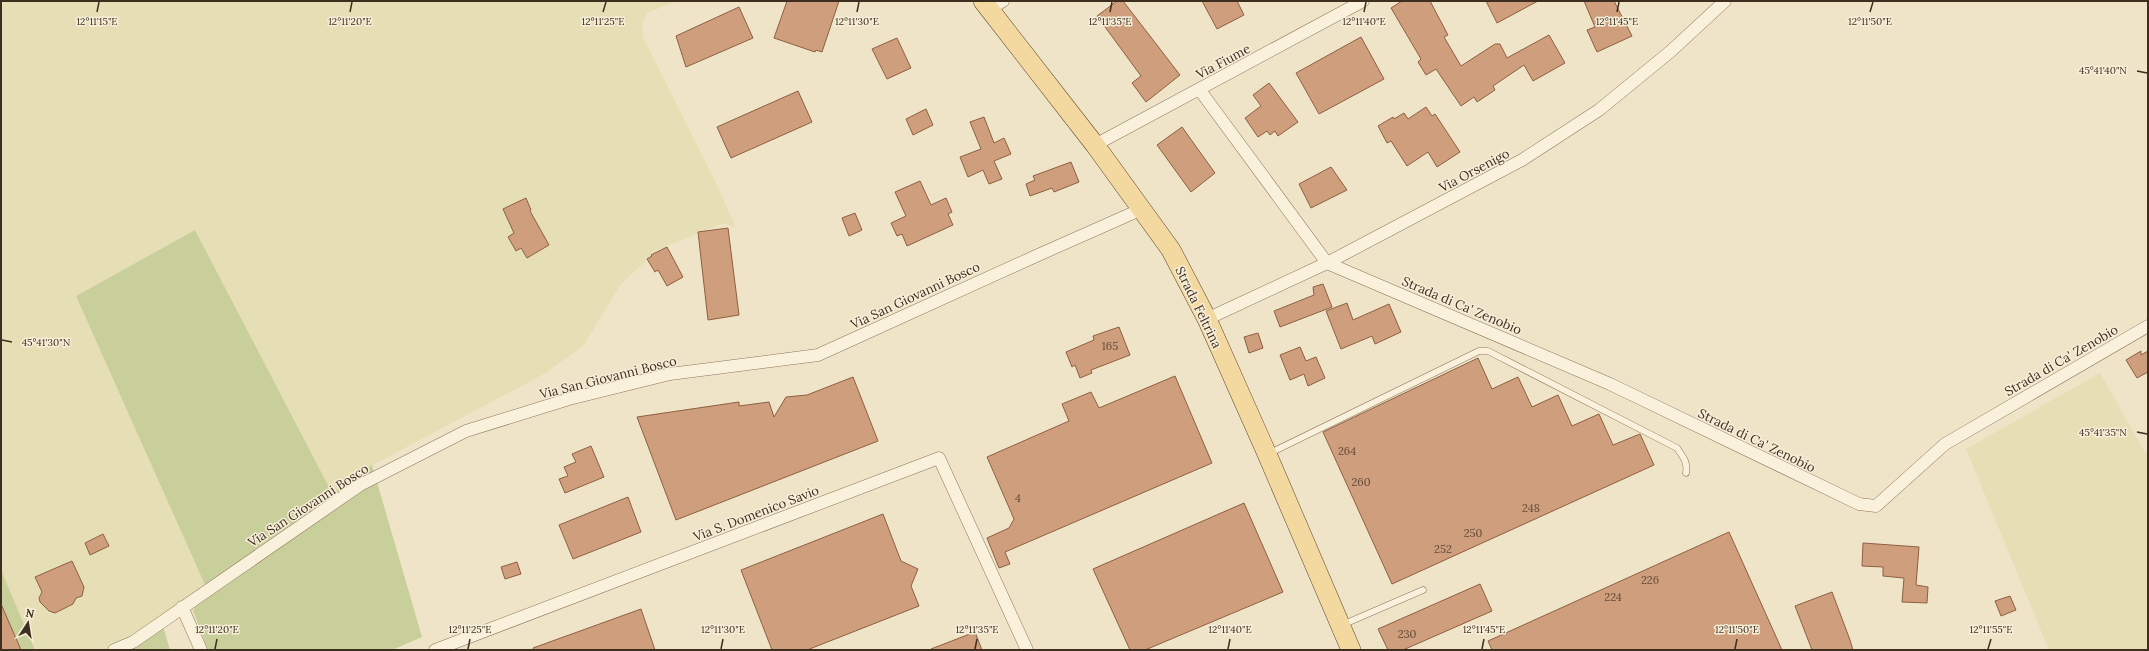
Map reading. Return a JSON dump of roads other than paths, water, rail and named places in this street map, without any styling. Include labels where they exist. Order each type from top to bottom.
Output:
[{"type":"main road","name":"Strada Feltrina","points":[[992,4],[1171,250],[1207,319],[1268,454],[1351,650]]},
{"type":"street","name":"Via Fiume","points":[[1095,145],[1363,1]]},
{"type":"street","name":"Via Orsenigo","points":[[1207,319],[1327,263],[1522,160],[1598,110],[1671,51],[1725,1]]},
{"type":"street","points":[[1200,89],[1327,263]]},
{"type":"street","name":"Via San Giovanni Bosco","points":[[114,650],[133,642],[360,485],[466,431],[569,399],[670,374],[818,356],[1142,209]]},
{"type":"street","name":"Strada di Ca' Zenobio","points":[[1327,263],[1610,384],[1859,504],[1876,506],[1945,444],[2148,326]]},
{"type":"street","name":"Via S. Domenico Savio","points":[[435,650],[940,458],[1027,650]]},
{"type":"street","points":[[182,608],[201,650]]},
{"type":"lane","points":[[1268,454],[1479,351],[1488,351],[1677,448],[1686,460],[1688,466],[1686,473]]},
{"type":"lane","points":[[1341,626],[1423,590]]}]
